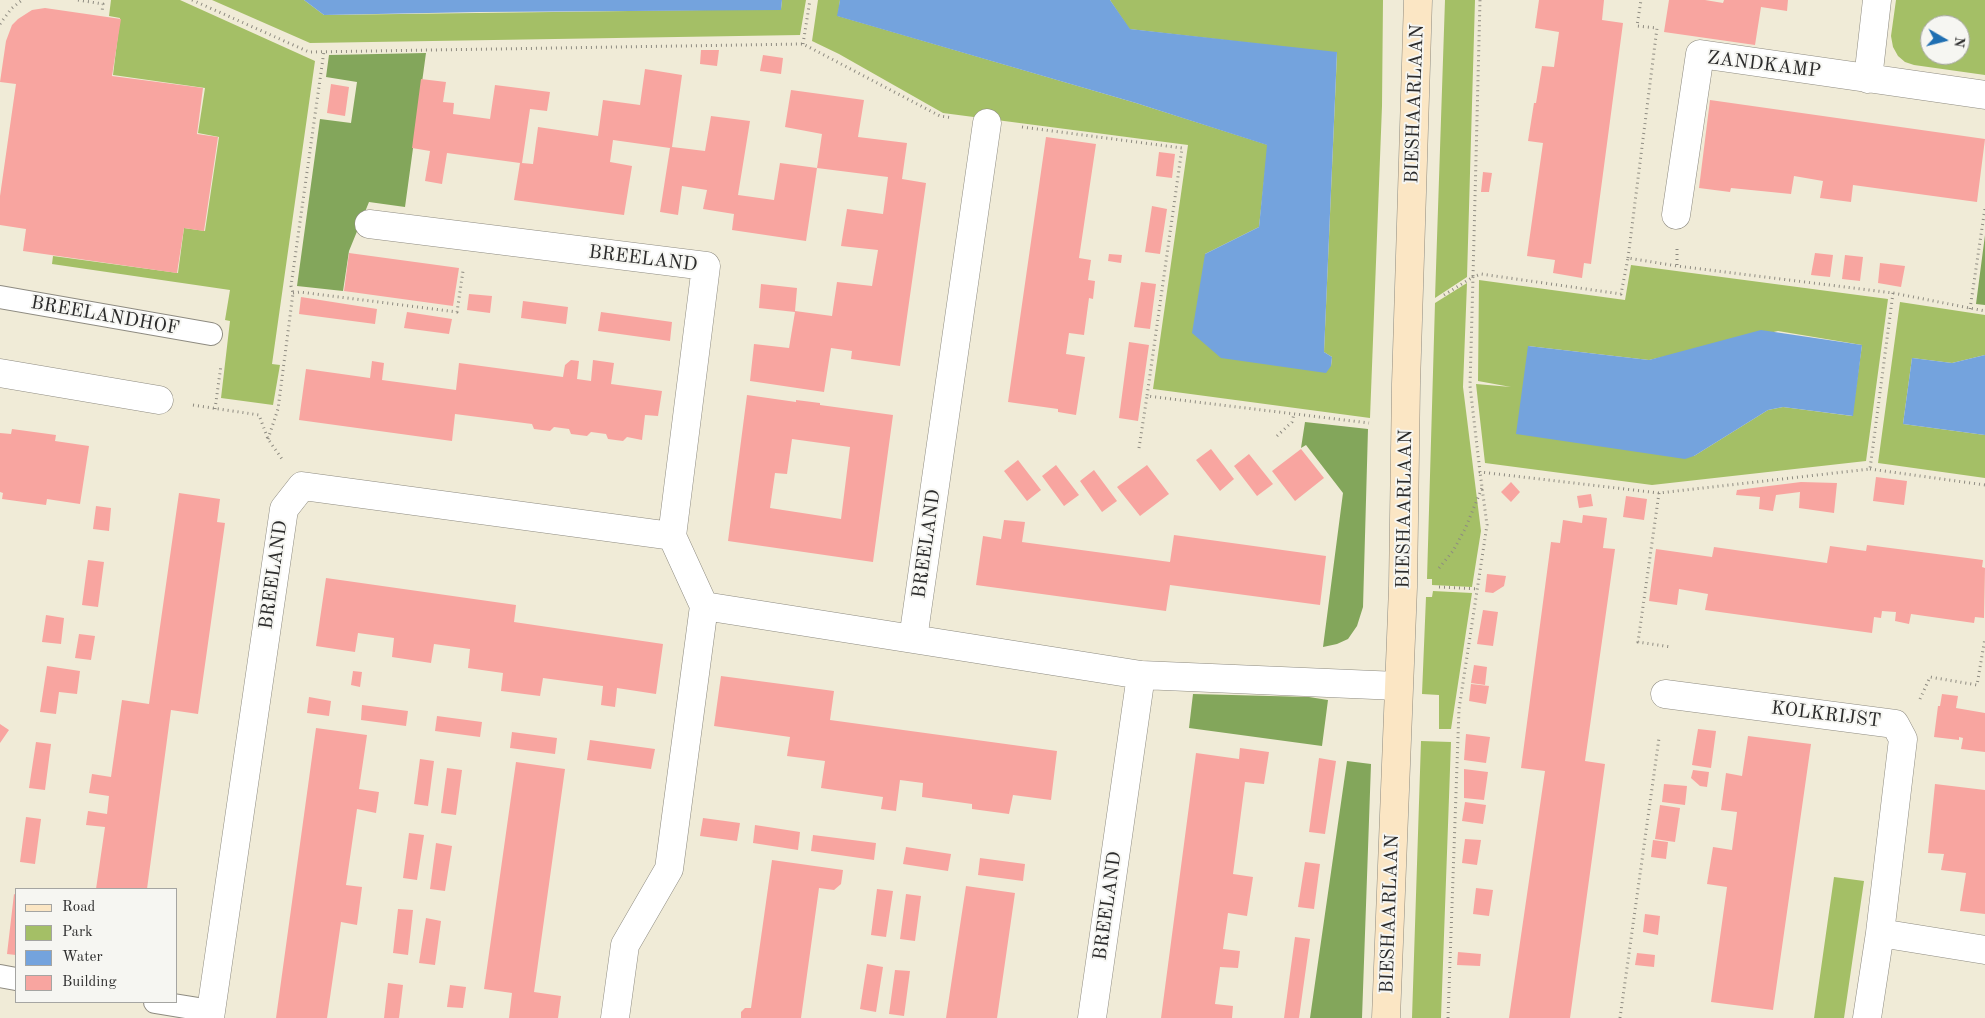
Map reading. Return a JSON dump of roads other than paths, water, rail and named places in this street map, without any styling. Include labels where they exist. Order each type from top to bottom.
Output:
[{"type":"street","name":"BIESHAARLAAN","points":[[1386,1018],[1403,587],[1407,428],[1406,384],[1418,0]]},
{"type":"street","points":[[1868,79],[1877,0]]},
{"type":"street","name":"ZANDKAMP","points":[[1676,215],[1700,54],[1985,95]]},
{"type":"street","name":"BREELAND","points":[[913,639],[987,123]]},
{"type":"street","name":"BREELAND","points":[[211,1014],[284,508],[302,486],[672,536],[706,266],[369,224]]},
{"type":"street","points":[[0,373],[159,400]]},
{"type":"street","points":[[615,1018],[625,945],[670,869],[704,606],[672,536]]},
{"type":"street","points":[[704,606],[1141,675],[1398,686]]},
{"type":"street","name":"BREELAND","points":[[1092,1018],[1141,675]]},
{"type":"street","name":"KOLKRIJST","points":[[1665,694],[1895,724],[1903,739],[1880,933],[1866,1018]]},
{"type":"street","points":[[1880,933],[1985,950]]},
{"type":"lane","name":"BREELANDHOF","points":[[0,297],[211,334]]},
{"type":"lane","points":[[0,976],[15,979]]},
{"type":"lane","name":"BREELAND","points":[[160,1003],[211,1014]]},
{"type":"water","points":[[304,0],[782,0],[781,10],[324,15]]},
{"type":"water","points":[[840,0],[1110,0],[1130,29],[1337,52],[1324,352],[1332,357],[1331,366],[1326,373],[1221,358],[1192,333],[1205,254],[1259,227],[1267,145],[1136,103],[837,16]]},
{"type":"water","points":[[1761,330],[1862,345],[1853,416],[1783,407],[1768,410],[1694,456],[1685,459],[1516,434],[1528,346],[1649,360]]},
{"type":"water","points":[[1985,355],[1985,435],[1903,424],[1912,358],[1952,363]]}]
